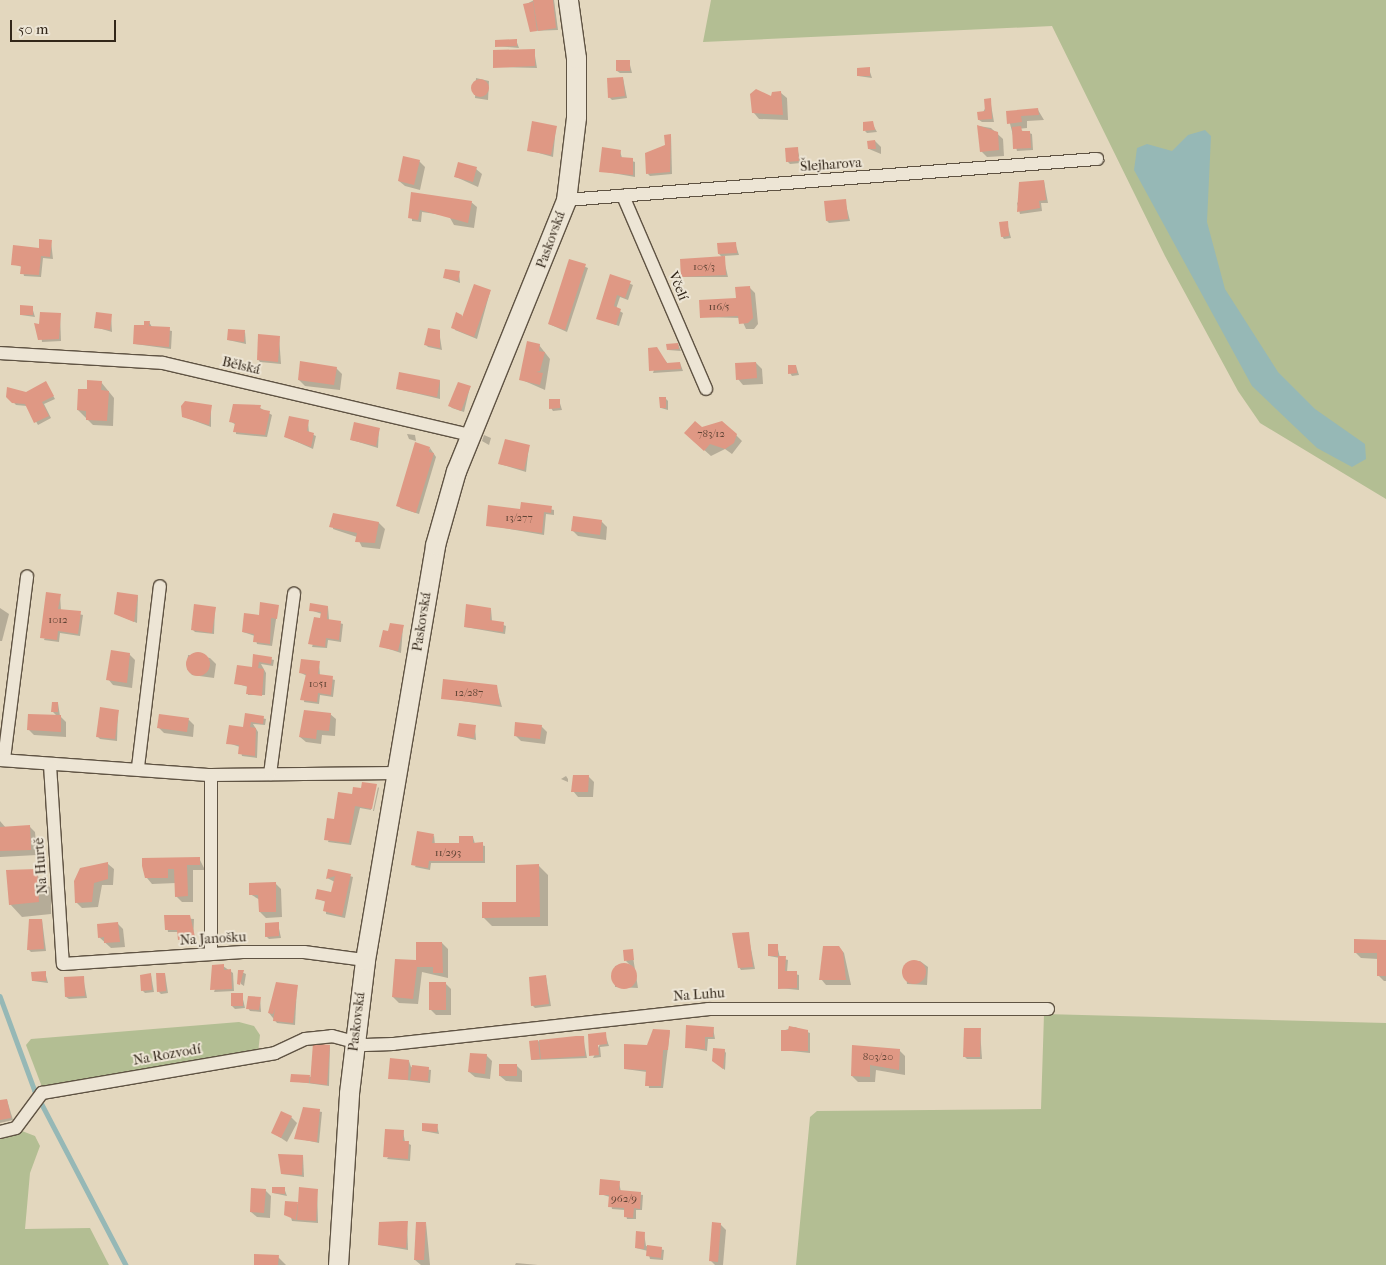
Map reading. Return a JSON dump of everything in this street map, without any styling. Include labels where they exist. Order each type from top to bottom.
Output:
[{"type":"street","name":"Paskovská","points":[[338,1265],[355,1042],[365,960],[435,544],[471,435],[566,200],[576,117],[576,58],[568,0]]},
{"type":"street","name":"Šlejharova","points":[[566,200],[1098,159]]},
{"type":"street","name":"Včelí","points":[[623,196],[706,389]]},
{"type":"street","name":"Bělská","points":[[0,354],[163,363],[471,435]]},
{"type":"street","points":[[27,576],[2,760],[50,765],[138,767],[211,775],[397,772]]},
{"type":"street","points":[[138,767],[160,586]]},
{"type":"street","points":[[270,774],[294,594]]},
{"type":"street","name":"Na Hurtě","points":[[50,765],[63,964]]},
{"type":"street","points":[[210,954],[211,775]]},
{"type":"street","name":"Na Janošku","points":[[63,964],[210,954],[304,952],[365,960]]},
{"type":"street","name":"Na Luhu","points":[[355,1042],[393,1044],[708,1009],[1048,1009]]},
{"type":"street","name":"Na Rozvodí","points":[[0,1132],[16,1128],[42,1093],[275,1053],[305,1039],[332,1036],[355,1042]]},
{"type":"green space","points":[[711,0],[1386,0],[1386,499],[1260,423],[1238,391],[1165,256],[1052,26],[703,42]]},
{"type":"green space","points":[[1044,1014],[1386,1023],[1386,1265],[796,1265],[810,1117],[817,1111],[1041,1109]]},
{"type":"green space","points":[[239,1022],[254,1026],[260,1035],[258,1053],[42,1087],[26,1045],[31,1039]]},
{"type":"green space","points":[[22,1131],[35,1136],[40,1146],[30,1173],[25,1229],[90,1228],[109,1265],[0,1265],[0,1136]]},
{"type":"water","points":[[1205,130],[1211,136],[1207,222],[1225,289],[1278,372],[1315,409],[1365,444],[1366,459],[1352,467],[1317,448],[1252,386],[1134,170],[1137,148],[1147,144],[1172,151],[1188,135]]},
{"type":"building","points":[[533,0],[553,0],[556,28],[538,31]]},
{"type":"building","points":[[533,2],[537,31],[530,32],[523,4]]},
{"type":"building","points":[[517,39],[517,46],[495,47],[495,40]]},
{"type":"building","points":[[535,49],[535,66],[493,68],[493,50]]},
{"type":"building","points":[[616,60],[630,60],[630,71],[616,71]]},
{"type":"building","points":[[870,67],[870,76],[857,76],[857,68]]},
{"type":"building","points":[[623,77],[625,96],[608,98],[607,78]]},
{"type":"building","points":[[476,79],[484,79],[489,84],[487,95],[476,97],[471,92],[471,84]]},
{"type":"building","points":[[756,89],[771,96],[772,92],[781,91],[783,115],[752,113],[750,94]]},
{"type":"building","points":[[991,98],[992,119],[978,120],[977,112],[985,111],[984,99]]},
{"type":"building","points":[[1038,108],[1039,115],[1021,116],[1022,122],[1007,124],[1006,111]]},
{"type":"building","points":[[532,121],[557,126],[551,155],[527,151]]},
{"type":"building","points":[[873,121],[875,130],[863,131],[863,122]]},
{"type":"building","points":[[977,125],[998,132],[999,150],[980,152]]},
{"type":"building","points":[[1021,126],[1022,131],[1030,131],[1031,148],[1013,149],[1012,127]]},
{"type":"building","points":[[671,134],[670,172],[646,174],[645,153],[665,145],[664,135]]},
{"type":"building","points":[[875,140],[876,149],[868,149],[867,141]]},
{"type":"building","points":[[602,147],[621,150],[620,157],[633,158],[633,175],[599,172]]},
{"type":"building","points":[[798,147],[799,161],[786,162],[785,148]]},
{"type":"building","points":[[403,156],[420,160],[414,185],[398,181]]},
{"type":"building","points":[[458,162],[477,167],[473,182],[454,177]]},
{"type":"building","points":[[1044,180],[1046,200],[1039,201],[1040,208],[1017,212],[1019,182]]},
{"type":"building","points":[[411,192],[472,201],[468,223],[420,210],[418,220],[408,218]]},
{"type":"building","points":[[846,199],[848,219],[826,221],[824,201]]},
{"type":"building","points":[[1008,221],[1009,236],[1001,237],[999,222]]},
{"type":"building","points":[[39,239],[52,240],[50,257],[41,256],[39,275],[20,274],[21,266],[11,265],[13,245],[39,248]]},
{"type":"building","points":[[736,242],[737,253],[718,254],[717,243]]},
{"type":"building","points":[[725,256],[726,275],[681,277],[680,259]]},
{"type":"building","points":[[569,259],[586,264],[565,330],[548,324]]},
{"type":"building","points":[[445,269],[460,271],[458,281],[443,278]]},
{"type":"building","points":[[610,274],[631,281],[625,298],[617,295],[614,306],[621,309],[616,325],[596,319]]},
{"type":"building","points":[[474,284],[491,290],[474,337],[451,328],[456,312],[462,315],[461,320]]},
{"type":"building","points":[[750,286],[753,318],[748,323],[739,324],[738,316],[700,318],[699,300],[736,298],[735,287]]},
{"type":"building","points":[[20,305],[33,306],[33,315],[20,315]]},
{"type":"building","points":[[40,312],[61,313],[59,339],[38,340],[34,323],[39,324]]},
{"type":"building","points":[[96,312],[112,314],[110,330],[94,328]]},
{"type":"building","points":[[144,321],[150,321],[149,326],[170,327],[169,347],[133,344],[134,325],[144,325]]},
{"type":"building","points":[[428,328],[440,330],[440,348],[424,345]]},
{"type":"building","points":[[228,329],[245,330],[244,342],[227,340]]},
{"type":"building","points":[[258,334],[280,336],[278,362],[257,360]]},
{"type":"building","points":[[527,341],[540,344],[539,351],[545,352],[540,371],[536,372],[543,373],[540,385],[519,380]]},
{"type":"building","points":[[678,343],[679,349],[667,350],[666,344]]},
{"type":"building","points":[[657,347],[667,363],[680,362],[681,369],[649,371],[648,348]]},
{"type":"building","points":[[300,361],[337,367],[334,385],[298,380]]},
{"type":"building","points":[[756,362],[757,378],[736,380],[735,363]]},
{"type":"building","points":[[788,365],[796,365],[797,373],[788,374]]},
{"type":"building","points":[[399,372],[440,380],[437,397],[396,389]]},
{"type":"building","points":[[87,380],[102,381],[101,390],[109,391],[107,421],[86,420],[86,411],[77,410],[78,389],[87,389]]},
{"type":"building","points":[[46,381],[54,396],[42,402],[49,416],[34,423],[25,404],[12,403],[6,397],[7,387],[26,392]]},
{"type":"building","points":[[458,382],[471,386],[461,411],[448,406]]},
{"type":"building","points":[[659,397],[666,397],[666,408],[660,408]]},
{"type":"building","points":[[549,399],[560,399],[560,408],[549,409]]},
{"type":"building","points":[[185,401],[212,405],[209,425],[182,417],[181,406]]},
{"type":"building","points":[[233,404],[261,405],[260,409],[270,411],[265,435],[233,432],[235,423],[229,422]]},
{"type":"building","points":[[289,416],[309,420],[307,431],[314,433],[311,447],[284,437]]},
{"type":"building","points":[[695,421],[702,427],[722,421],[737,434],[734,443],[725,449],[710,444],[704,451],[684,433]]},
{"type":"building","points":[[354,422],[380,428],[376,446],[350,440]]},
{"type":"building","points":[[505,439],[530,445],[524,470],[498,464]]},
{"type":"building","points":[[415,442],[430,447],[429,452],[434,453],[416,513],[396,506]]},
{"type":"building","points":[[521,502],[552,506],[551,513],[544,512],[542,533],[486,526],[488,505],[520,509]]},
{"type":"building","points":[[333,513],[379,522],[375,543],[355,542],[357,533],[329,527]]},
{"type":"building","points":[[573,516],[602,520],[600,535],[571,531]]},
{"type":"building","points":[[46,592],[61,594],[58,609],[81,611],[78,634],[58,631],[57,640],[40,638]]},
{"type":"building","points":[[117,592],[138,595],[134,622],[114,614]]},
{"type":"building","points":[[260,602],[279,605],[277,619],[271,618],[270,644],[253,642],[254,634],[242,632],[244,613],[259,615]]},
{"type":"building","points":[[310,603],[328,606],[327,619],[341,621],[339,640],[326,638],[325,647],[308,644],[314,617],[320,618],[321,612],[309,611]]},
{"type":"building","points":[[194,604],[216,607],[212,633],[191,630]]},
{"type":"building","points":[[466,604],[491,608],[490,620],[504,622],[503,632],[464,627]]},
{"type":"building","points":[[390,623],[404,625],[398,651],[379,647],[383,630],[388,631]]},
{"type":"building","points":[[111,650],[130,653],[127,683],[106,680]]},
{"type":"building","points":[[198,652],[206,656],[210,664],[206,672],[198,676],[190,672],[186,664],[190,656]]},
{"type":"building","points":[[253,654],[272,657],[271,664],[259,662],[258,668],[264,669],[262,696],[246,694],[247,686],[234,684],[237,665],[252,667]]},
{"type":"building","points":[[301,659],[320,661],[318,674],[333,676],[331,695],[318,693],[317,702],[300,700],[306,674],[299,673]]},
{"type":"building","points":[[443,679],[497,685],[500,705],[441,699]]},
{"type":"building","points":[[52,702],[58,702],[58,712],[51,712]]},
{"type":"building","points":[[100,707],[119,710],[115,739],[96,737]]},
{"type":"building","points":[[304,710],[331,713],[329,731],[317,730],[316,739],[299,737]]},
{"type":"building","points":[[245,713],[264,716],[263,724],[251,722],[250,727],[256,728],[255,756],[238,754],[239,745],[226,744],[229,725],[243,727]]},
{"type":"building","points":[[28,714],[61,715],[61,732],[27,730]]},
{"type":"building","points":[[159,714],[189,718],[187,732],[157,728]]},
{"type":"building","points":[[515,722],[542,725],[540,739],[514,736]]},
{"type":"building","points":[[459,723],[476,725],[474,738],[457,736]]},
{"type":"building","points":[[573,775],[589,775],[588,792],[571,792]]},
{"type":"building","points":[[362,782],[377,784],[372,809],[355,806],[349,843],[324,840],[327,818],[334,819],[338,792],[352,794],[353,787],[361,788]]},
{"type":"building","points":[[30,825],[31,850],[0,851],[0,827]]},
{"type":"building","points":[[417,831],[434,834],[432,843],[459,843],[459,836],[473,836],[473,843],[483,842],[483,861],[429,861],[428,868],[411,865]]},
{"type":"building","points":[[200,857],[200,865],[187,865],[188,896],[175,897],[174,869],[168,869],[168,878],[145,878],[142,858]]},
{"type":"building","points":[[108,862],[108,879],[94,883],[92,902],[75,903],[74,881],[80,868]]},
{"type":"building","points":[[539,864],[540,917],[482,918],[482,902],[516,902],[516,865]]},
{"type":"building","points":[[37,869],[39,902],[9,905],[6,870]]},
{"type":"building","points":[[328,869],[351,874],[342,916],[323,911],[325,901],[315,899],[317,889],[331,892],[335,876],[326,879]]},
{"type":"building","points":[[276,882],[276,912],[259,912],[258,895],[249,895],[249,883]]},
{"type":"building","points":[[164,915],[190,915],[195,937],[178,940],[177,930],[165,930]]},
{"type":"building","points":[[29,919],[42,919],[44,949],[27,950]]},
{"type":"building","points":[[118,922],[120,942],[104,943],[104,937],[98,938],[97,924]]},
{"type":"building","points":[[279,922],[279,936],[265,937],[265,923]]},
{"type":"building","points":[[749,932],[753,967],[738,968],[732,933]]},
{"type":"building","points":[[1354,939],[1386,940],[1386,976],[1377,976],[1377,953],[1354,953]]},
{"type":"building","points":[[416,942],[442,942],[443,973],[433,973],[433,967],[417,967],[413,999],[392,997],[395,959],[416,960]]},
{"type":"building","points":[[768,944],[778,944],[778,956],[768,956]]},
{"type":"building","points":[[823,946],[839,946],[843,952],[846,980],[819,980]]},
{"type":"building","points":[[633,949],[634,960],[624,961],[623,950]]},
{"type":"building","points":[[778,956],[786,956],[785,971],[797,971],[797,988],[778,989]]},
{"type":"building","points":[[914,960],[923,963],[926,972],[923,981],[914,984],[905,981],[902,972],[905,963]]},
{"type":"building","points":[[624,963],[633,967],[637,976],[633,985],[624,989],[615,985],[611,976],[615,967]]},
{"type":"building","points":[[224,964],[224,970],[231,969],[232,989],[210,990],[212,965]]},
{"type":"building","points":[[238,970],[244,970],[240,985],[237,984]]},
{"type":"building","points":[[46,971],[46,981],[32,981],[31,972]]},
{"type":"building","points":[[151,973],[152,990],[141,991],[140,975]]},
{"type":"building","points":[[156,973],[165,973],[166,991],[157,992]]},
{"type":"building","points":[[546,975],[549,1004],[531,1006],[529,977]]},
{"type":"building","points":[[84,976],[85,996],[65,997],[64,977]]},
{"type":"building","points":[[276,982],[298,985],[293,1023],[273,1021],[275,1008],[273,1014],[268,1013]]},
{"type":"building","points":[[429,982],[446,982],[446,1010],[429,1010]]},
{"type":"building","points":[[231,993],[243,993],[243,1006],[231,1006]]},
{"type":"building","points":[[248,996],[261,997],[259,1010],[246,1009]]},
{"type":"building","points":[[686,1025],[714,1027],[713,1037],[705,1037],[705,1049],[685,1048]]},
{"type":"building","points":[[789,1026],[808,1030],[808,1051],[781,1051],[781,1030],[788,1030]]},
{"type":"building","points":[[964,1028],[981,1028],[980,1057],[963,1057]]},
{"type":"building","points":[[653,1029],[670,1030],[668,1050],[663,1050],[661,1086],[645,1086],[646,1070],[624,1069],[624,1044],[647,1045]]},
{"type":"building","points":[[606,1032],[607,1044],[598,1045],[599,1055],[589,1056],[588,1034]]},
{"type":"building","points":[[584,1036],[585,1056],[541,1059],[539,1040]]},
{"type":"building","points":[[538,1040],[540,1059],[531,1060],[529,1041]]},
{"type":"building","points":[[313,1043],[330,1045],[327,1085],[310,1083]]},
{"type":"building","points":[[852,1045],[900,1049],[899,1070],[870,1065],[870,1077],[851,1076]]},
{"type":"building","points":[[713,1048],[725,1049],[723,1069],[712,1061]]},
{"type":"building","points":[[470,1053],[487,1054],[485,1074],[468,1072]]},
{"type":"building","points":[[390,1058],[409,1060],[408,1080],[388,1079]]},
{"type":"building","points":[[499,1064],[517,1064],[517,1076],[499,1076]]},
{"type":"building","points":[[412,1065],[429,1067],[428,1081],[410,1080]]},
{"type":"building","points":[[291,1074],[310,1075],[309,1083],[290,1082]]},
{"type":"building","points":[[7,1099],[11,1118],[0,1120],[0,1100]]},
{"type":"building","points":[[303,1107],[320,1109],[317,1142],[294,1139]]},
{"type":"building","points":[[281,1111],[292,1116],[281,1138],[271,1133]]},
{"type":"building","points":[[422,1123],[438,1124],[437,1132],[422,1131]]},
{"type":"building","points":[[385,1129],[404,1130],[403,1141],[409,1141],[408,1159],[383,1157]]},
{"type":"building","points":[[278,1154],[303,1155],[302,1175],[281,1174]]},
{"type":"building","points":[[600,1179],[620,1181],[619,1190],[641,1192],[640,1209],[634,1208],[633,1218],[624,1217],[624,1208],[608,1207],[609,1195],[599,1195]]},
{"type":"building","points":[[272,1187],[285,1187],[285,1194],[272,1193]]},
{"type":"building","points":[[299,1187],[318,1189],[316,1221],[297,1220]]},
{"type":"building","points":[[251,1188],[266,1189],[264,1213],[250,1212]]},
{"type":"building","points":[[285,1201],[298,1202],[296,1220],[284,1215]]},
{"type":"building","points":[[408,1221],[406,1248],[378,1245],[379,1222]]},
{"type":"building","points":[[416,1222],[426,1222],[424,1260],[414,1260]]},
{"type":"building","points":[[712,1222],[721,1223],[718,1262],[709,1261]]},
{"type":"building","points":[[636,1231],[645,1232],[644,1249],[635,1248]]},
{"type":"building","points":[[647,1245],[662,1247],[661,1258],[646,1256]]},
{"type":"building","points":[[254,1254],[279,1255],[278,1265],[254,1265]]},
{"type":"waterway","points":[[0,996],[35,1091],[126,1265]]}]
